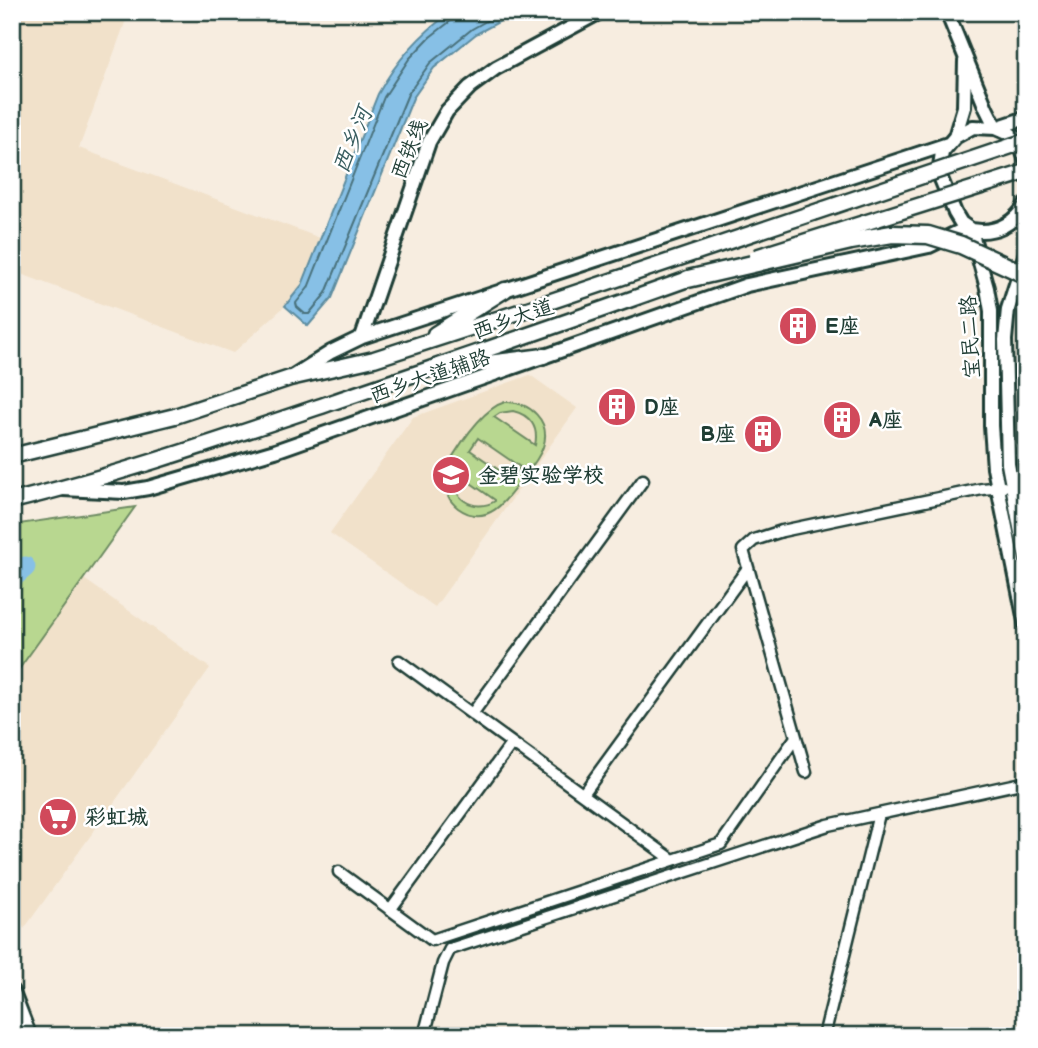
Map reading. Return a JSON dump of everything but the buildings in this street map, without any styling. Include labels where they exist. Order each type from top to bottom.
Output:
[{"type":"highway","points":[[688,279],[892,234],[928,235],[961,245],[1026,275]]},
{"type":"main road","name":"西乡大道","points":[[12,456],[175,416],[290,378],[374,359],[416,346],[1026,141]]},
{"type":"main road","name":"西乡大道","points":[[12,502],[237,435],[536,334],[688,279],[1026,172]]},
{"type":"main road","points":[[416,346],[505,290]]},
{"type":"main road","points":[[422,372],[544,356]]},
{"type":"main road","points":[[12,992],[29,1036]]},
{"type":"street","name":"西铁线","points":[[362,337],[429,142],[447,111],[470,87],[496,68],[600,12]]},
{"type":"street","name":"宝民二路","points":[[947,12],[965,61],[996,128],[1018,140],[1026,160]]},
{"type":"street","name":"宝民二路","points":[[965,61],[964,107],[951,140],[942,152],[939,174],[955,213],[969,229],[983,268],[991,311],[991,426],[997,488],[1026,626]]},
{"type":"street","points":[[290,378],[313,362],[362,337],[951,140],[973,127],[996,128],[1026,118]]},
{"type":"street","name":"西乡大道辅路","points":[[62,489],[124,492],[148,488],[275,451],[747,285],[929,246],[969,229],[988,231],[1005,226],[1019,215],[1026,204]]},
{"type":"street","points":[[929,246],[958,251],[983,268]]},
{"type":"street","name":"宝民二路","points":[[1026,253],[1008,309],[1004,340],[1006,439],[1011,485],[1026,559]]},
{"type":"street","points":[[472,714],[643,480]]},
{"type":"street","points":[[806,772],[743,550],[754,540],[782,531],[1011,485]]},
{"type":"street","points":[[583,794],[748,568]]},
{"type":"street","points":[[399,662],[673,860]]},
{"type":"street","points":[[339,872],[432,940],[721,844],[796,737]]},
{"type":"street","points":[[390,910],[512,743]]},
{"type":"street","points":[[424,1036],[443,964],[450,949],[828,825],[1026,782]]},
{"type":"street","points":[[824,1036],[879,814]]},
{"type":"shaded area","points":[[12,12],[129,12],[79,148],[320,238],[302,285],[285,306],[233,353],[13,271],[12,273]]},
{"type":"shaded area","name":"金碧实验学校","points":[[530,375],[577,408],[435,607],[330,533],[413,417]]},
{"type":"shaded area","name":"彩虹城","points":[[84,579],[210,668],[24,929],[12,898],[12,679]]},
{"type":"green space","points":[[505,402],[514,403],[536,414],[544,429],[543,447],[534,464],[503,503],[487,514],[468,514],[458,508],[448,495],[445,485],[446,468],[479,420]],"holes":[[[513,411],[524,415],[532,423],[536,433],[535,445],[494,417]],[[478,438],[520,467],[512,479],[470,450]],[[455,472],[495,501],[487,505],[464,501],[455,489]]]},
{"type":"green space","points":[[135,507],[12,679],[12,525]]},
{"type":"water","points":[[451,12],[517,12],[476,34],[434,68],[413,98],[332,298],[308,326],[285,306],[302,285],[378,94],[410,49],[429,29]]},
{"type":"waterway","name":"西乡河","points":[[12,578],[25,567]]},
{"type":"place","name":"E座","points":[[798,326]]},
{"type":"place","name":"D座","points":[[617,407]]},
{"type":"place","name":"A座","points":[[842,420]]},
{"type":"place","name":"B座","points":[[763,434]]},
{"type":"place","name":"金碧实验学校","points":[[451,475]]},
{"type":"place","name":"彩虹城","points":[[58,817]]}]
